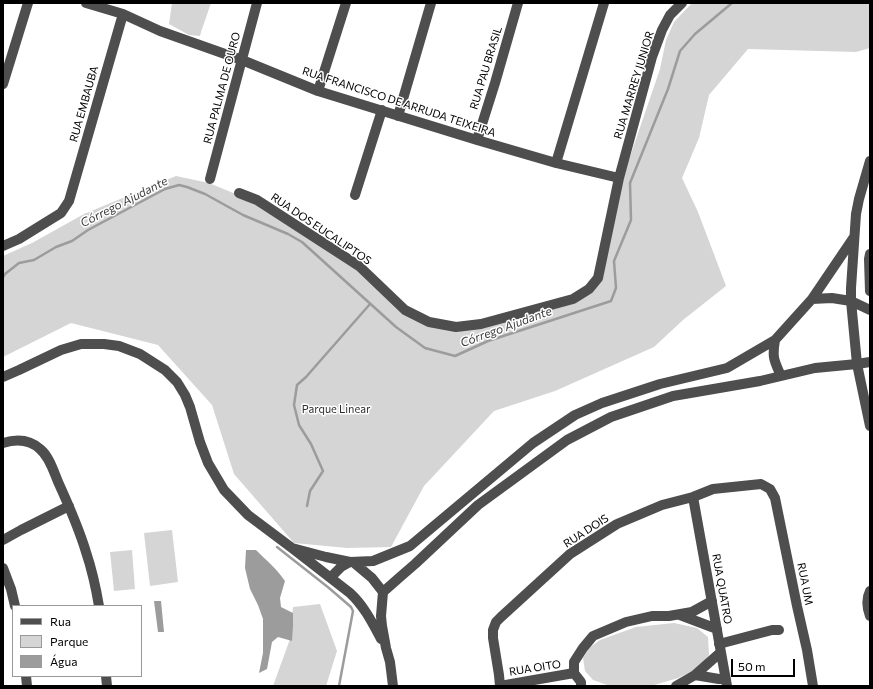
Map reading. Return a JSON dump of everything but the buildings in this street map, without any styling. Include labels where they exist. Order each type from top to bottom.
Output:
[{"type":"street","points":[[3,84],[28,3]]},
{"type":"street","name":"RUA FRANCISCO DE ARRUDA TEIXEIRA","points":[[86,3],[123,14],[160,31],[242,60],[318,91],[476,140],[556,163],[619,178]]},
{"type":"street","name":"RUA PALMA DE OURO","points":[[210,179],[257,3]]},
{"type":"street","points":[[318,91],[346,3]]},
{"type":"street","points":[[398,116],[431,3]]},
{"type":"street","name":"RUA PAU BRASIL","points":[[476,140],[495,83],[518,3]]},
{"type":"street","points":[[556,163],[604,3]]},
{"type":"street","name":"RUA MARREY JUNIOR","points":[[619,178],[652,57],[662,30],[670,15],[682,3]]},
{"type":"street","name":"RUA EMBAUBA","points":[[3,246],[19,239],[61,213],[69,201],[123,14]]},
{"type":"street","points":[[355,195],[382,110]]},
{"type":"street","points":[[869,165],[856,214],[851,301],[858,364],[870,426]]},
{"type":"street","name":"RUA DOS EUCALIPTOS","points":[[239,193],[257,200],[359,266],[405,310],[429,322],[456,327],[481,324],[573,299],[589,289],[598,278],[619,178]]},
{"type":"street","points":[[292,548],[351,562],[373,561],[410,546],[533,444],[575,414],[602,403],[660,384],[727,368],[775,340],[812,299],[854,237]]},
{"type":"street","points":[[870,254],[870,291]]},
{"type":"street","points":[[812,299],[832,298],[851,301],[870,310]]},
{"type":"street","points":[[775,340],[773,359],[781,376]]},
{"type":"street","points":[[3,377],[61,350],[82,344],[119,346],[140,354],[165,370],[177,382],[185,395],[208,463],[224,490],[248,515],[331,577],[358,600],[366,611],[386,648]]},
{"type":"street","points":[[383,592],[416,564],[478,505],[567,440],[611,417],[673,396],[781,376],[815,368],[870,362]]},
{"type":"street","points":[[3,443],[19,440],[29,442],[40,448],[45,454],[69,506],[86,553],[99,605]]},
{"type":"street","name":"RUA DOIS","points":[[500,686],[493,638],[493,630],[496,622],[570,554],[617,524],[662,505],[693,497],[713,489],[761,484],[770,489]]},
{"type":"street","name":"RUA UM","points":[[770,489],[775,498],[807,650],[813,686]]},
{"type":"street","name":"RUA QUATRO","points":[[693,497],[726,683]]},
{"type":"street","points":[[3,540],[69,506]]},
{"type":"street","points":[[331,577],[341,567],[351,562]]},
{"type":"street","points":[[351,562],[372,578],[383,592],[381,616],[393,686]]},
{"type":"street","points":[[3,568],[15,605]]},
{"type":"street","points":[[870,591],[867,596],[868,612],[870,616]]},
{"type":"street","points":[[583,685],[574,673],[574,662],[593,636],[626,622],[652,616],[669,616],[692,612],[712,601]]},
{"type":"street","points":[[676,614],[717,629]]},
{"type":"street","points":[[676,686],[695,675],[720,648],[772,630],[779,630]]},
{"type":"street","name":"RUA OITO","points":[[500,686],[574,673]]},
{"type":"street","points":[[695,675],[719,679],[726,683]]},
{"type":"green space","points":[[172,3],[211,3],[200,36],[189,35],[169,24]]},
{"type":"green space","name":"Parque Linear","points":[[692,3],[870,3],[870,48],[856,52],[748,49],[709,95],[699,138],[682,178],[698,212],[726,286],[683,320],[654,347],[555,391],[494,411],[424,486],[391,547],[347,548],[294,543],[234,474],[212,405],[158,345],[71,323],[3,357],[3,256],[32,243],[84,214],[176,176],[209,183],[255,202],[357,268],[403,312],[454,329],[589,292],[621,183],[660,69],[666,40],[674,22]]},
{"type":"green space","points":[[172,530],[178,582],[150,586],[144,533]]},
{"type":"green space","points":[[132,550],[135,589],[114,591],[110,552]]},
{"type":"green space","points":[[320,604],[337,651],[326,686],[273,686],[290,639],[293,607]]},
{"type":"green space","points":[[674,623],[697,628],[708,637],[709,655],[699,668],[678,678],[651,686],[610,686],[593,680],[585,671],[583,658],[589,648],[600,640],[636,627]]},
{"type":"water","points":[[246,550],[256,550],[285,581],[280,598],[281,607],[293,613],[292,641],[278,637],[272,642],[267,669],[259,673],[263,653],[263,619],[250,589],[245,568]]},
{"type":"water","points":[[154,601],[161,601],[164,632],[158,632]]},
{"type":"waterway","name":"Córrego Ajudante","points":[[3,277],[19,263],[34,260],[56,247],[72,241],[88,230],[165,189],[179,185],[205,194],[243,215],[288,234],[302,242],[396,327],[425,348],[455,356],[488,341],[611,301],[616,288],[614,261],[631,220],[630,183],[668,89],[680,51],[695,34],[732,3]]},
{"type":"waterway","points":[[307,506],[310,491],[323,471],[311,444],[299,425],[294,405],[297,385],[306,377],[370,304]]},
{"type":"waterway","points":[[277,547],[329,588],[351,607],[353,611],[339,686]]}]
